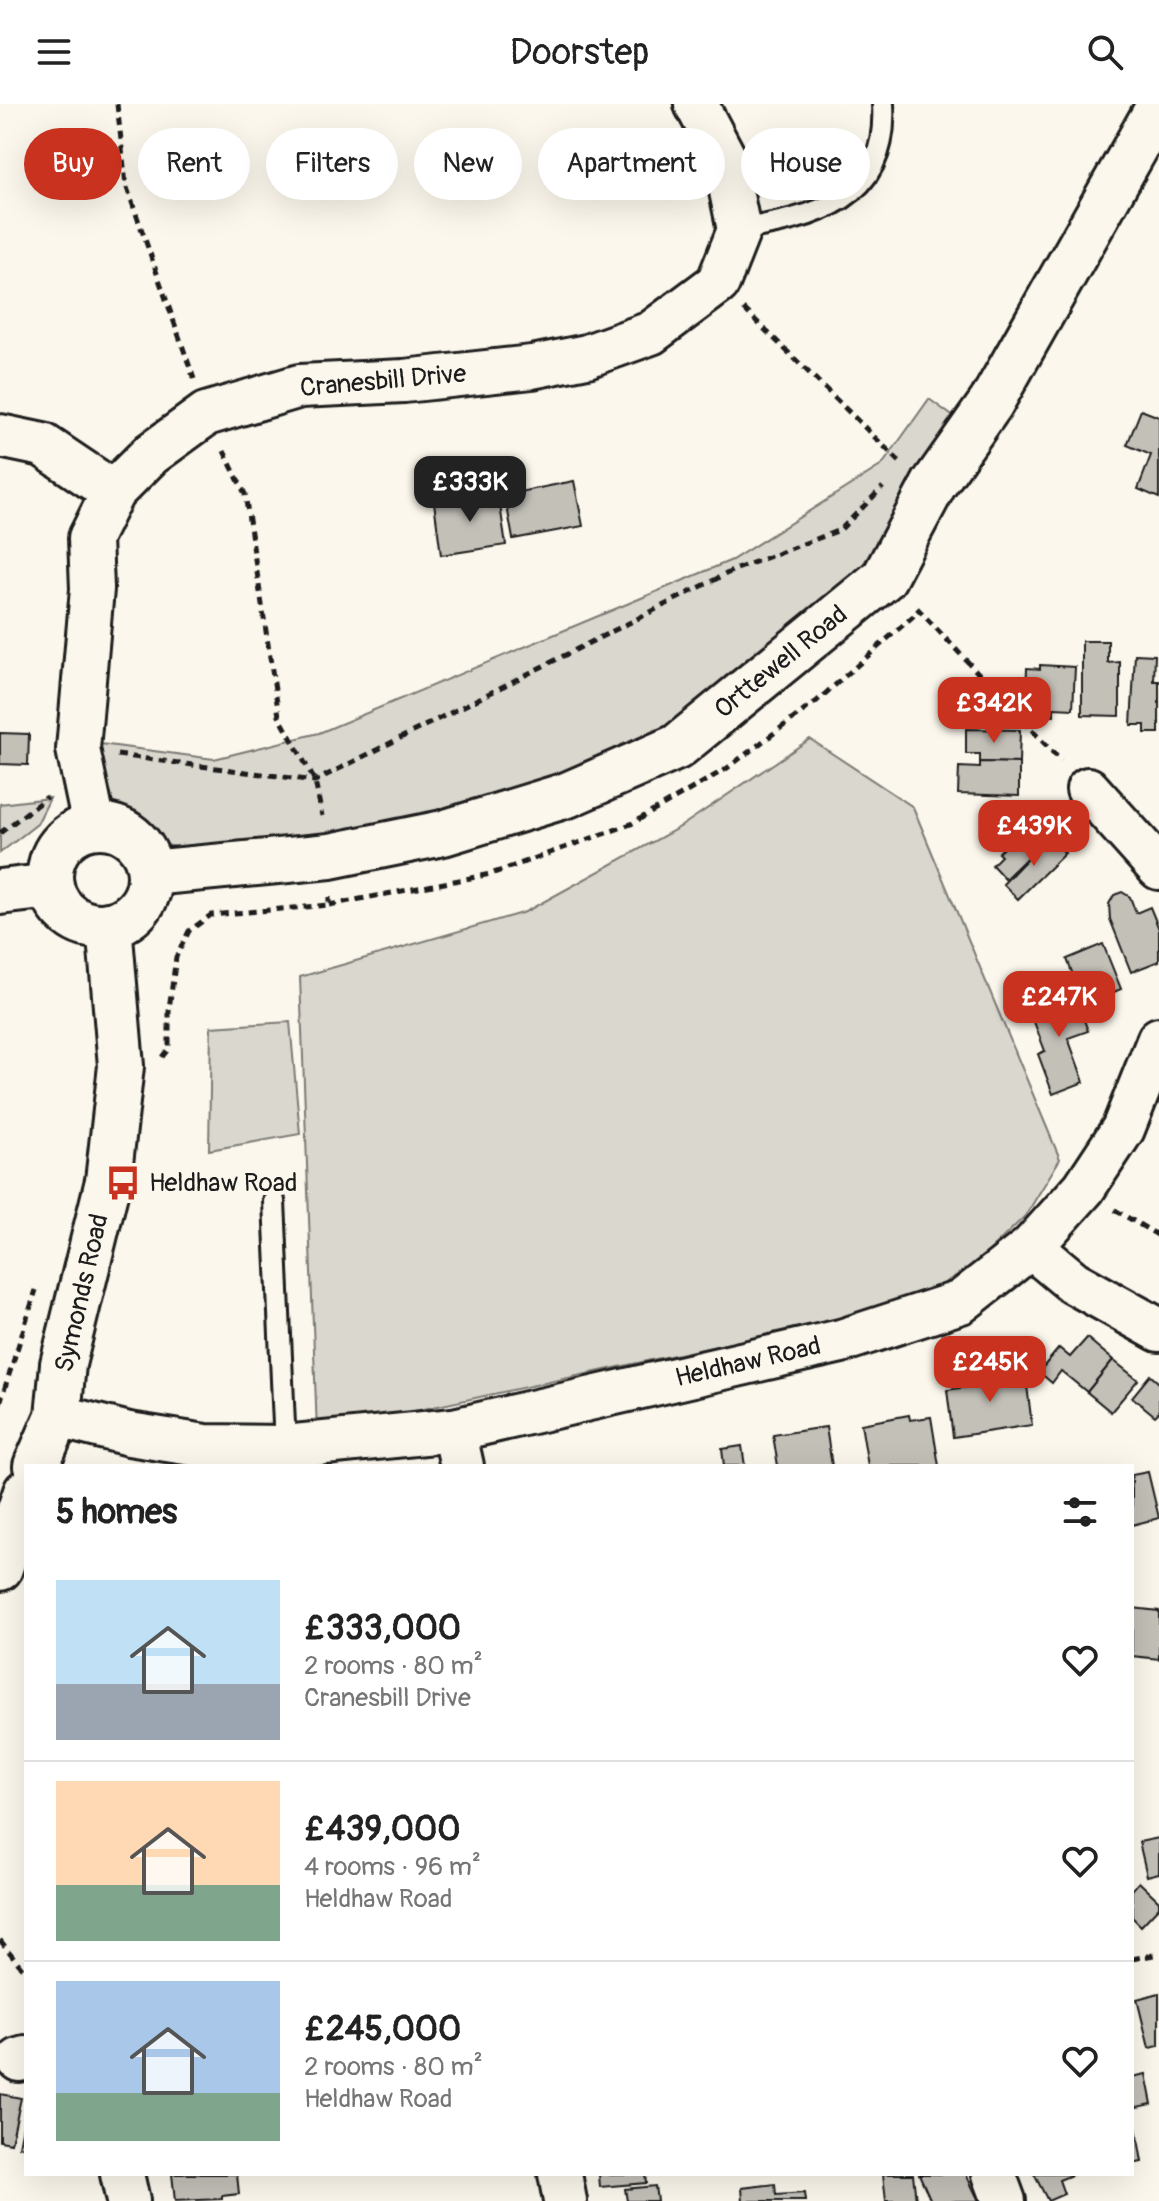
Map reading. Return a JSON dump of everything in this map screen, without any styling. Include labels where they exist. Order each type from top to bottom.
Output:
[{"type":"street","points":[[696,104],[724,157],[739,230],[718,283]]},
{"type":"street","name":"Orttewell Road","points":[[150,873],[330,856],[443,833],[553,799],[677,747],[884,578],[919,475],[991,403],[1159,106]]},
{"type":"street","name":"Cranesbill Drive","points":[[94,826],[78,749],[92,589],[90,538],[113,492],[151,454],[206,414],[300,386],[404,381],[532,367],[587,356],[651,333],[718,283]]},
{"type":"street","points":[[0,436],[43,445],[113,492]]},
{"type":"street","points":[[1088,789],[1159,868]]},
{"type":"street","points":[[94,826],[118,830],[138,843],[150,873],[148,891],[139,907],[126,919],[109,925],[90,925],[72,917],[58,904],[51,886],[52,862],[64,840],[78,830],[94,826]]},
{"type":"street","points":[[0,892],[51,886]]},
{"type":"street","name":"Symonds Road","points":[[37,1464],[58,1416],[63,1364],[108,1181],[121,1066],[109,925]]},
{"type":"street","name":"Heldhaw Road","points":[[58,1416],[129,1434],[205,1446],[458,1448],[841,1341],[961,1302],[1031,1247],[1084,1188],[1123,1129],[1159,1039]]},
{"type":"street","points":[[1031,1247],[1073,1282],[1159,1330]]},
{"type":"street","points":[[0,1568],[24,1498]]},
{"type":"street","points":[[122,2176],[128,2201]]},
{"type":"street","points":[[560,2176],[565,2201]]},
{"type":"street","points":[[995,2176],[1004,2201]]},
{"type":"lane","points":[[739,230],[803,219],[847,197],[871,168],[884,129],[883,104]]},
{"type":"lane","points":[[274,1201],[285,1447]]},
{"type":"path","points":[[117,104],[126,185],[206,414],[245,494],[279,716],[315,781],[330,856],[329,905],[211,915],[189,931],[176,957],[169,1009],[169,1048],[159,1062],[121,1066]]},
{"type":"path","points":[[78,749],[214,770],[315,781],[734,570],[840,530],[919,475],[718,283]]},
{"type":"path","points":[[884,578],[920,610],[1088,789]]},
{"type":"path","points":[[1084,1188],[1159,1236]]},
{"type":"path","points":[[0,1403],[38,1281]]},
{"type":"path","points":[[0,1940],[24,1970]]},
{"type":"path","points":[[1134,1959],[1159,1954]]},
{"type":"shaded area","points":[[929,399],[962,423],[842,594],[748,677],[601,769],[446,822],[183,850],[139,836],[99,832],[85,742],[214,759],[319,733],[732,560],[882,465]]},
{"type":"shaded area","points":[[810,739],[913,807],[1060,1159],[1026,1215],[979,1261],[927,1294],[823,1323],[317,1432],[300,977],[525,912],[680,827]]},
{"type":"shaded area","points":[[50,798],[37,824],[0,853],[0,804]]},
{"type":"shaded area","points":[[290,1022],[300,1134],[209,1150],[211,1027]]},
{"type":"building","points":[[1141,410],[1159,417],[1159,498],[1138,489],[1151,455],[1127,445]]},
{"type":"building","points":[[574,481],[583,526],[513,539],[505,495]]},
{"type":"building","points":[[498,492],[506,545],[441,555],[434,502]]},
{"type":"building","points":[[1082,641],[1108,641],[1108,663],[1120,662],[1120,716],[1082,715]]},
{"type":"building","points":[[1135,654],[1155,655],[1154,681],[1159,681],[1159,733],[1145,733],[1145,725],[1131,725]]},
{"type":"building","points":[[1040,665],[1075,667],[1073,709],[1054,708],[1054,716],[1040,715],[1041,694],[1026,693],[1027,668],[1040,669]]},
{"type":"building","points":[[966,729],[1020,730],[1019,763],[980,762],[980,754],[966,754]]},
{"type":"building","points":[[0,733],[29,734],[28,765],[0,764]]},
{"type":"building","points":[[980,762],[1019,763],[1019,796],[958,794],[959,767],[980,768]]},
{"type":"building","points":[[1033,819],[1049,836],[1005,879],[992,865],[1001,856],[998,853]]},
{"type":"building","points":[[1049,836],[1065,853],[1018,899],[1003,884]]},
{"type":"building","points":[[1122,892],[1130,897],[1136,913],[1150,907],[1159,929],[1159,961],[1131,972],[1110,919],[1109,904],[1114,895]]},
{"type":"building","points":[[1103,944],[1121,989],[1109,994],[1111,1000],[1095,1006],[1091,997],[1083,1001],[1067,959]]},
{"type":"building","points":[[1073,990],[1088,1031],[1068,1038],[1084,1082],[1053,1094],[1038,1054],[1045,1051],[1028,1006]]},
{"type":"building","points":[[1087,1338],[1113,1360],[1087,1392],[1061,1371],[1052,1383],[1039,1372],[1059,1348],[1070,1357]]},
{"type":"building","points":[[1113,1360],[1138,1380],[1111,1412],[1087,1392]]},
{"type":"building","points":[[1025,1370],[1032,1425],[953,1437],[947,1390],[968,1387],[966,1378]]},
{"type":"building","points":[[1150,1375],[1159,1383],[1159,1412],[1155,1416],[1132,1397]]},
{"type":"building","points":[[909,1415],[910,1420],[931,1417],[939,1464],[868,1464],[861,1424]]},
{"type":"building","points":[[826,1427],[832,1464],[778,1464],[773,1435]]},
{"type":"building","points":[[742,1446],[745,1464],[724,1464],[722,1449]]},
{"type":"building","points":[[1148,1472],[1159,1518],[1134,1524],[1134,1475]]},
{"type":"building","points":[[1134,1608],[1159,1611],[1159,1659],[1134,1656]]},
{"type":"building","points":[[1159,1838],[1159,1873],[1147,1876],[1139,1842]]},
{"type":"building","points":[[1139,1882],[1159,1901],[1159,1907],[1141,1926],[1134,1919],[1134,1888]]},
{"type":"building","points":[[1159,1993],[1159,2046],[1149,2048],[1137,1999]]},
{"type":"building","points":[[1146,2074],[1152,2104],[1134,2108],[1134,2077]]},
{"type":"building","points":[[0,2094],[21,2098],[11,2143],[0,2141]]},
{"type":"building","points":[[24,2121],[24,2147],[19,2146]]},
{"type":"building","points":[[1134,2127],[1136,2127],[1142,2162],[1134,2164]]},
{"type":"building","points":[[172,2176],[237,2176],[239,2194],[222,2196],[222,2199],[175,2201]]},
{"type":"building","points":[[599,2176],[645,2176],[646,2183],[600,2187]]},
{"type":"building","points":[[883,2176],[913,2176],[916,2201],[886,2201]]},
{"type":"building","points":[[920,2176],[967,2176],[979,2201],[931,2201]]},
{"type":"building","points":[[1035,2176],[1069,2176],[1059,2180],[1064,2194],[1048,2201]]},
{"type":"building","points":[[775,2184],[776,2195],[804,2193],[805,2201],[743,2201],[742,2188]]},
{"type":"building","points":[[655,2186],[657,2201],[627,2201],[625,2189]]},
{"type":"place","name":"Heldhaw Road","points":[[123,1183]]}]
